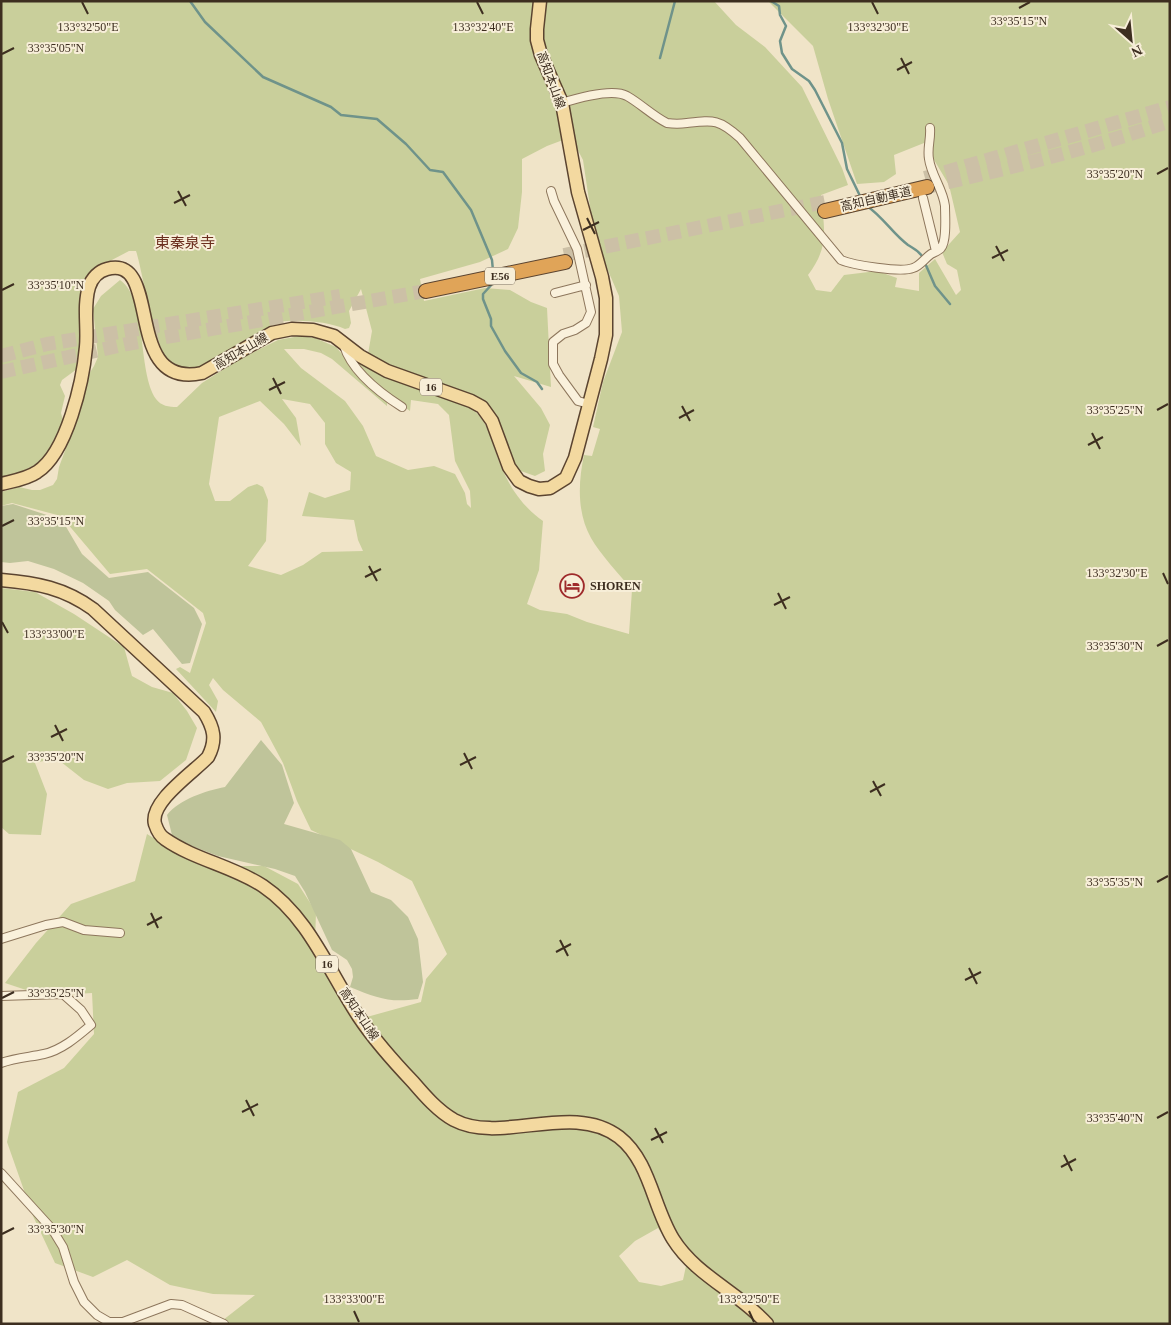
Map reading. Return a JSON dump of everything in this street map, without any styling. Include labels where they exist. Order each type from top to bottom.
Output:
[{"type":"highway","name":"高知自動車道","points":[[825,206],[925,188]]},
{"type":"highway","name":"E56","points":[[425,287],[561,259]]},
{"type":"main road","name":"高知本山線","points":[[1,484],[36,473],[49,461],[61,442],[82,377],[86,346],[86,314],[89,287],[94,277],[100,271],[108,268],[125,271],[136,282],[152,348],[158,360],[167,369],[178,374],[191,375],[202,373],[272,333],[283,330],[313,330],[334,336],[360,356],[381,368],[471,401],[482,408],[492,422],[509,467],[524,484],[550,488],[566,478],[575,458],[606,335],[606,298],[578,192],[562,103],[541,55],[537,40],[536,29],[540,1]]},
{"type":"main road","name":"高知本山線","points":[[1,580],[41,585],[62,591],[79,599],[94,609],[204,712],[214,731],[212,751],[159,805],[155,812],[154,821],[158,832],[164,839],[262,885],[286,905],[309,934],[343,992],[372,1036],[432,1102],[456,1121],[468,1125],[495,1127],[574,1122],[603,1128],[618,1136],[634,1152],[660,1214],[675,1242],[696,1266],[767,1324]]},
{"type":"street","points":[[562,103],[573,99],[614,92],[629,97],[667,123],[711,120],[730,128],[841,260],[848,263],[891,269],[914,268],[941,248],[944,237],[945,206],[940,186],[929,158],[930,128]]},
{"type":"street","points":[[925,188],[933,253]]},
{"type":"street","points":[[551,191],[554,202],[577,249],[591,312],[586,323],[580,328],[563,334],[553,342],[553,364],[578,401],[589,404]]},
{"type":"street","points":[[555,293],[586,285]]},
{"type":"street","points":[[342,341],[347,354],[377,390],[402,407]]},
{"type":"street","points":[[1,939],[46,925],[63,922],[84,930],[120,932]]},
{"type":"street","points":[[1,996],[63,994],[81,1010],[92,1025],[72,1040],[47,1053],[1,1063]]},
{"type":"street","points":[[1,1173],[52,1229],[63,1247],[74,1282],[84,1302],[97,1315],[109,1322],[123,1322],[171,1304],[182,1305],[224,1324]]},
{"type":"green space","points":[[1,1],[714,1],[736,25],[765,47],[802,87],[842,168],[848,185],[821,195],[824,228],[823,246],[815,265],[808,275],[816,290],[831,292],[844,275],[877,271],[897,278],[895,287],[919,291],[919,273],[935,259],[956,295],[961,290],[957,270],[947,264],[942,252],[960,232],[949,185],[924,143],[894,155],[896,174],[884,182],[857,184],[828,99],[813,46],[768,1],[1170,1],[1170,1324],[218,1324],[255,1295],[213,1294],[170,1285],[127,1260],[93,1277],[55,1263],[33,1216],[7,1142],[18,1092],[64,1068],[94,1034],[92,993],[44,996],[5,983],[36,943],[71,904],[135,881],[147,834],[191,861],[235,866],[264,866],[298,884],[316,912],[315,943],[356,1020],[421,1002],[426,979],[447,954],[412,881],[378,862],[311,830],[297,801],[283,763],[261,722],[223,690],[213,678],[209,685],[218,701],[216,712],[176,669],[180,667],[190,673],[206,623],[203,613],[147,569],[110,574],[61,516],[12,503],[1,506],[1,492],[19,487],[40,490],[53,485],[57,479],[59,467],[79,413],[89,374],[98,357],[93,309],[101,296],[120,280],[129,289],[135,303],[150,387],[156,399],[165,406],[177,407],[202,383],[240,359],[278,340],[300,336],[315,338],[336,347],[360,375],[387,401],[387,406],[332,359],[321,353],[304,349],[284,349],[301,368],[345,401],[363,426],[376,456],[408,470],[434,466],[455,474],[465,493],[467,504],[471,508],[470,491],[455,461],[449,415],[438,404],[411,400],[410,411],[382,391],[352,357],[376,373],[468,406],[481,418],[485,425],[501,466],[513,489],[529,510],[543,521],[539,570],[527,604],[540,610],[567,614],[629,634],[632,590],[591,538],[586,528],[581,508],[580,487],[584,455],[592,456],[600,429],[593,427],[603,382],[622,332],[619,296],[606,266],[593,227],[583,160],[571,137],[547,146],[522,159],[522,192],[518,228],[508,249],[480,262],[420,279],[424,301],[485,288],[510,290],[531,302],[547,308],[551,387],[514,376],[541,408],[550,425],[543,454],[545,471],[535,476],[518,470],[500,424],[483,401],[380,362],[368,354],[372,331],[361,289],[349,311],[351,323],[349,328],[345,329],[312,321],[278,322],[197,368],[181,369],[174,366],[167,359],[155,331],[136,251],[129,251],[91,271],[83,280],[80,291],[81,350],[77,369],[62,380],[60,385],[65,396],[61,413],[63,420],[52,444],[35,465],[1,478]],"holes":[[[282,399],[310,404],[325,423],[325,444],[336,463],[351,472],[350,490],[325,498],[309,492],[302,516],[354,520],[358,540],[363,551],[322,552],[303,565],[281,575],[248,566],[266,541],[268,500],[263,487],[257,484],[248,487],[230,501],[215,501],[209,484],[219,417],[260,401],[284,424],[301,446],[296,418]],[[658,1228],[673,1251],[686,1266],[683,1280],[661,1286],[639,1282],[619,1256],[635,1241]]]},
{"type":"green space","points":[[13,504],[50,516],[49,524],[65,525],[82,554],[109,578],[148,572],[194,608],[202,624],[190,663],[182,664],[153,629],[143,635],[115,610],[109,601],[83,583],[54,569],[28,561],[1,562],[1,506]]},
{"type":"green space","points":[[1,588],[35,592],[74,614],[124,647],[132,676],[152,687],[173,693],[197,728],[186,760],[160,781],[127,783],[108,789],[84,780],[56,758],[35,763],[47,794],[41,835],[9,834],[1,827]]},
{"type":"green space","points":[[261,740],[282,765],[294,803],[284,824],[340,840],[351,849],[371,892],[391,900],[408,917],[418,939],[423,982],[418,999],[383,999],[350,987],[353,977],[352,969],[347,960],[332,950],[305,892],[295,876],[275,869],[218,856],[184,843],[172,835],[167,815],[172,809],[193,796],[225,787]]},
{"type":"waterway","points":[[190,1],[205,22],[263,77],[331,107],[341,115],[377,119],[406,144],[430,170],[443,172],[471,210],[492,260],[493,271]]},
{"type":"waterway","points":[[660,58],[675,1]]},
{"type":"waterway","points":[[771,1],[779,6],[780,15],[786,26],[780,41],[782,53],[792,69],[809,81],[815,90],[842,143],[847,169],[861,198]]},
{"type":"waterway","points":[[867,206],[903,241],[919,252],[923,258]]},
{"type":"waterway","points":[[925,263],[935,286],[950,304]]},
{"type":"waterway","points":[[494,282],[483,294],[483,299],[491,319],[491,326],[505,351],[521,373],[537,382],[542,389]]},
{"type":"tunnel","points":[[925,178],[1170,107]]},
{"type":"tunnel","points":[[927,187],[1049,157],[1170,121]]},
{"type":"tunnel","points":[[564,255],[825,202]]},
{"type":"tunnel","points":[[1,372],[127,344],[426,291]]},
{"type":"tunnel","points":[[1,356],[47,344],[340,296]]},
{"type":"place","name":"SHOREN","points":[[572,586]]},
{"type":"district","name":"東秦泉寺","points":[[185,243]]}]
